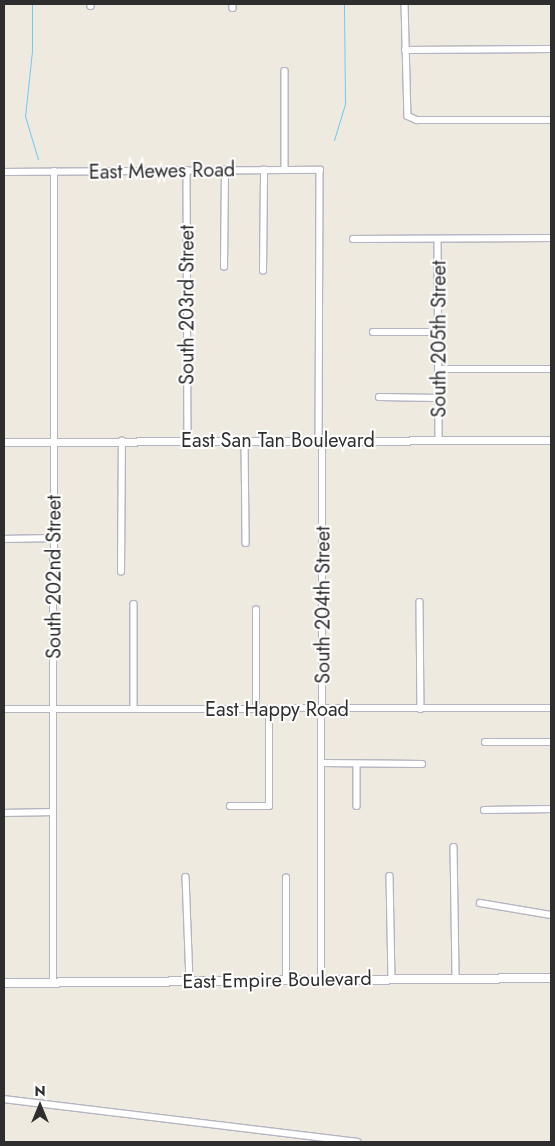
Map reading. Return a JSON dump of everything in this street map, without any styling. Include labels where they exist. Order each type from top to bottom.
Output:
[{"type":"main road","name":"East Empire Boulevard","points":[[4,983],[551,978]]},
{"type":"street","points":[[405,4],[408,116],[417,120],[551,120]]},
{"type":"street","points":[[405,50],[551,49]]},
{"type":"street","points":[[285,72],[285,170]]},
{"type":"street","name":"South 203rd Street","points":[[187,170],[188,441]]},
{"type":"street","points":[[224,267],[225,170]]},
{"type":"street","points":[[263,271],[264,170]]},
{"type":"street","name":"East Mewes Road","points":[[4,172],[320,170]]},
{"type":"street","name":"South 204th Street","points":[[320,170],[324,764],[321,980]]},
{"type":"street","name":"South 202nd Street","points":[[53,983],[54,172]]},
{"type":"street","points":[[353,239],[551,238]]},
{"type":"street","name":"South 205th Street","points":[[438,239],[439,439]]},
{"type":"street","points":[[372,332],[439,332]]},
{"type":"street","points":[[439,369],[551,369]]},
{"type":"street","points":[[379,397],[438,398]]},
{"type":"street","points":[[245,440],[246,543]]},
{"type":"street","name":"East San Tan Boulevard","points":[[4,442],[551,440]]},
{"type":"street","points":[[121,572],[122,441]]},
{"type":"street","points":[[4,539],[53,538]]},
{"type":"street","points":[[420,602],[421,709]]},
{"type":"street","points":[[134,604],[134,708]]},
{"type":"street","points":[[256,610],[256,709]]},
{"type":"street","name":"East Happy Road","points":[[4,709],[551,708]]},
{"type":"street","points":[[230,806],[269,806],[269,709]]},
{"type":"street","points":[[485,742],[551,742]]},
{"type":"street","points":[[324,764],[422,764]]},
{"type":"street","points":[[356,764],[357,806]]},
{"type":"street","points":[[484,810],[551,809]]},
{"type":"street","points":[[4,813],[53,812]]},
{"type":"street","points":[[454,847],[456,978]]},
{"type":"street","points":[[390,876],[392,979]]},
{"type":"street","points":[[186,877],[190,981]]},
{"type":"street","points":[[286,878],[286,980]]},
{"type":"street","points":[[480,903],[551,914]]},
{"type":"street","points":[[4,1099],[336,1141],[357,1142]]},
{"type":"waterway","points":[[32,4],[32,51],[25,116],[38,159]]},
{"type":"waterway","points":[[334,140],[345,103],[344,4]]}]
